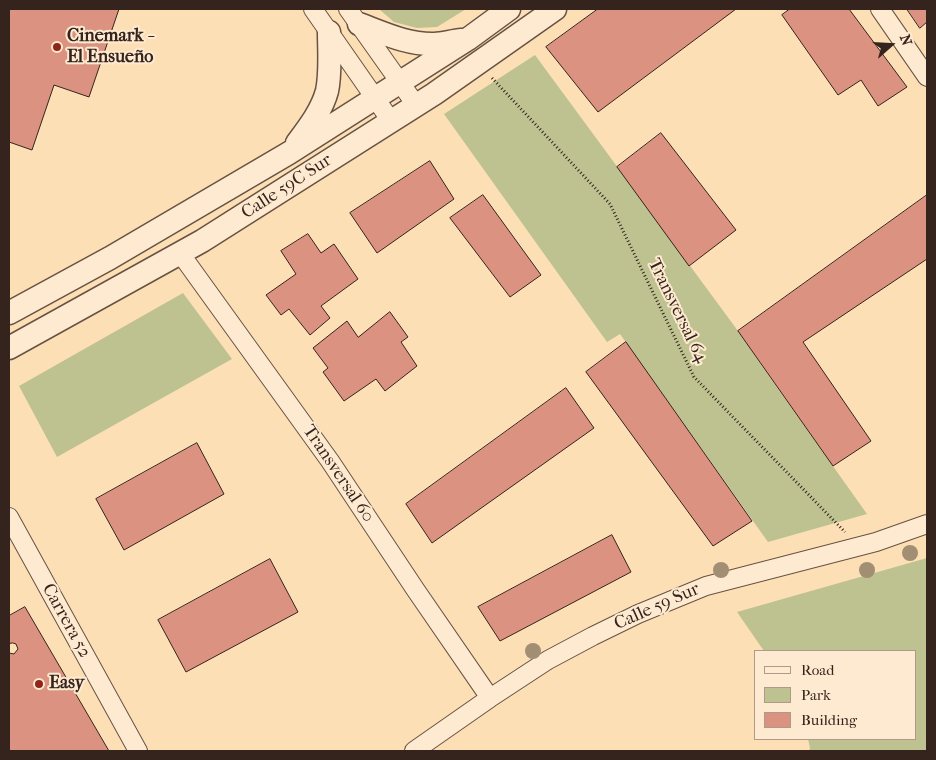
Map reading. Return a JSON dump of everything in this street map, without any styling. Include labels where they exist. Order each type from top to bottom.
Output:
[{"type":"street","points":[[313,9],[390,121]]},
{"type":"street","name":"Calle 59C Sur","points":[[9,314],[110,258],[289,153],[468,39],[510,9]]},
{"type":"street","name":"Calle 59C Sur","points":[[9,348],[202,242],[459,77],[556,9]]},
{"type":"street","points":[[880,9],[927,77]]},
{"type":"street","points":[[353,16],[397,39],[436,44],[468,39]]},
{"type":"street","points":[[353,16],[416,105]]},
{"type":"street","points":[[289,153],[318,113],[327,92],[329,32]]},
{"type":"street","name":"Transversal 60","points":[[180,253],[325,453],[490,698]]},
{"type":"street","name":"Carrera 52","points":[[9,517],[138,751]]},
{"type":"street","name":"Calle 59 Sur","points":[[414,751],[548,660],[638,614],[706,586],[876,542],[927,524]]},
{"type":"path","name":"Transversal 64","points":[[488,74],[610,204],[694,377],[859,546]]},
{"type":"green space","points":[[379,9],[466,9],[437,27],[417,28],[394,22]]},
{"type":"green space","points":[[535,55],[738,331],[867,514],[768,542],[620,334],[607,342],[444,114]]},
{"type":"green space","points":[[183,293],[232,359],[57,457],[19,386]]},
{"type":"green space","points":[[927,558],[927,751],[809,751],[808,740],[916,740],[916,650],[763,650],[737,612]]},
{"type":"building","name":"Cinemark - El Ensueño","points":[[9,9],[119,9],[89,97],[54,85],[32,150],[9,142]]},
{"type":"building","points":[[598,9],[736,9],[598,112],[546,47]]},
{"type":"building","points":[[790,9],[849,9],[907,87],[878,106],[861,80],[838,95],[782,15]]},
{"type":"building","points":[[907,9],[927,9],[927,22],[920,28]]},
{"type":"building","points":[[661,133],[736,230],[689,266],[617,167]]},
{"type":"building","points":[[430,161],[454,199],[377,253],[350,213]]},
{"type":"building","points":[[483,195],[541,275],[510,297],[450,218]]},
{"type":"building","points":[[927,195],[927,259],[803,342],[871,441],[833,466],[738,331]]},
{"type":"building","points":[[308,234],[321,253],[334,244],[358,279],[321,306],[330,318],[310,335],[289,309],[281,315],[266,295],[296,274],[281,251]]},
{"type":"building","points":[[390,312],[408,337],[401,342],[417,366],[385,391],[376,379],[344,401],[323,372],[328,368],[313,348],[347,321],[358,337]]},
{"type":"building","points":[[626,342],[752,521],[713,546],[586,372]]},
{"type":"building","points":[[566,388],[594,428],[432,543],[406,504]]},
{"type":"building","points":[[197,443],[224,494],[124,550],[96,499]]},
{"type":"building","points":[[612,535],[631,572],[500,641],[478,607]]},
{"type":"building","points":[[270,559],[298,612],[186,672],[158,620]]},
{"type":"building","name":"Easy","points":[[25,607],[109,751],[9,751],[9,616]]},
{"type":"building","points":[[9,644],[16,644],[18,649],[14,654],[9,653]]},
{"type":"place","name":"Cinemark - El Ensueño","points":[[57,47]]},
{"type":"place","name":"Easy","points":[[39,684]]}]
